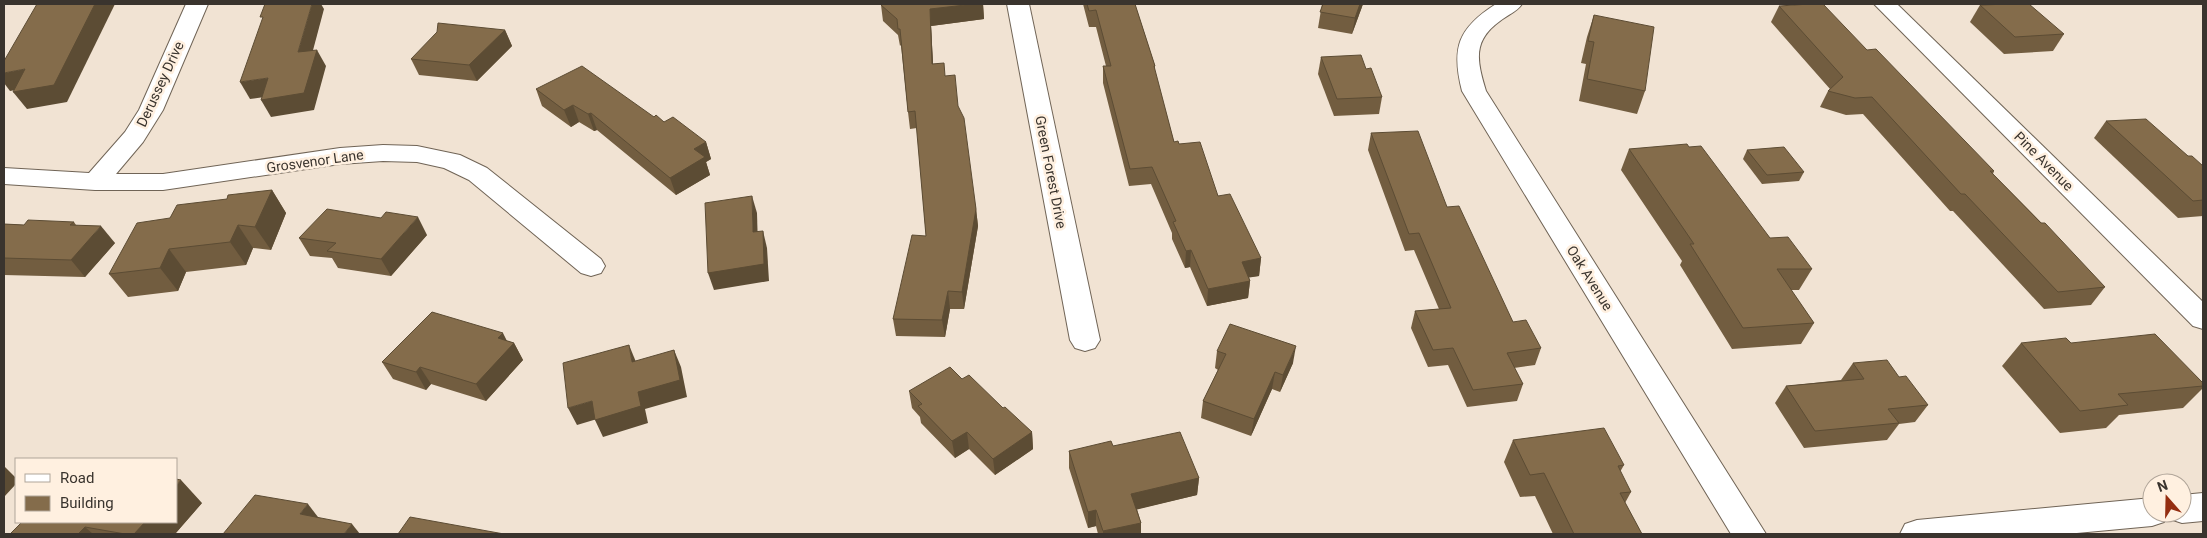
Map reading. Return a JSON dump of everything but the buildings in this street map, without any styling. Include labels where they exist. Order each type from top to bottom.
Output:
[{"type":"street","name":"Derussey Drive","points":[[94,182],[134,137],[151,110],[196,4]]},
{"type":"street","name":"Green Forest Drive","points":[[1018,4],[1085,340]]},
{"type":"street","name":"Pine Avenue","points":[[1885,4],[2203,319]]},
{"type":"street","name":"Oak Avenue","points":[[1500,10],[1480,26],[1470,40],[1467,55],[1468,72],[1474,91],[1749,534]]},
{"type":"street","name":"Grosvenor Lane","points":[[4,176],[94,182],[163,182],[340,156],[383,153],[416,154],[451,161],[478,174],[590,266]]},
{"type":"street","points":[[1917,534],[2142,513]]}]
